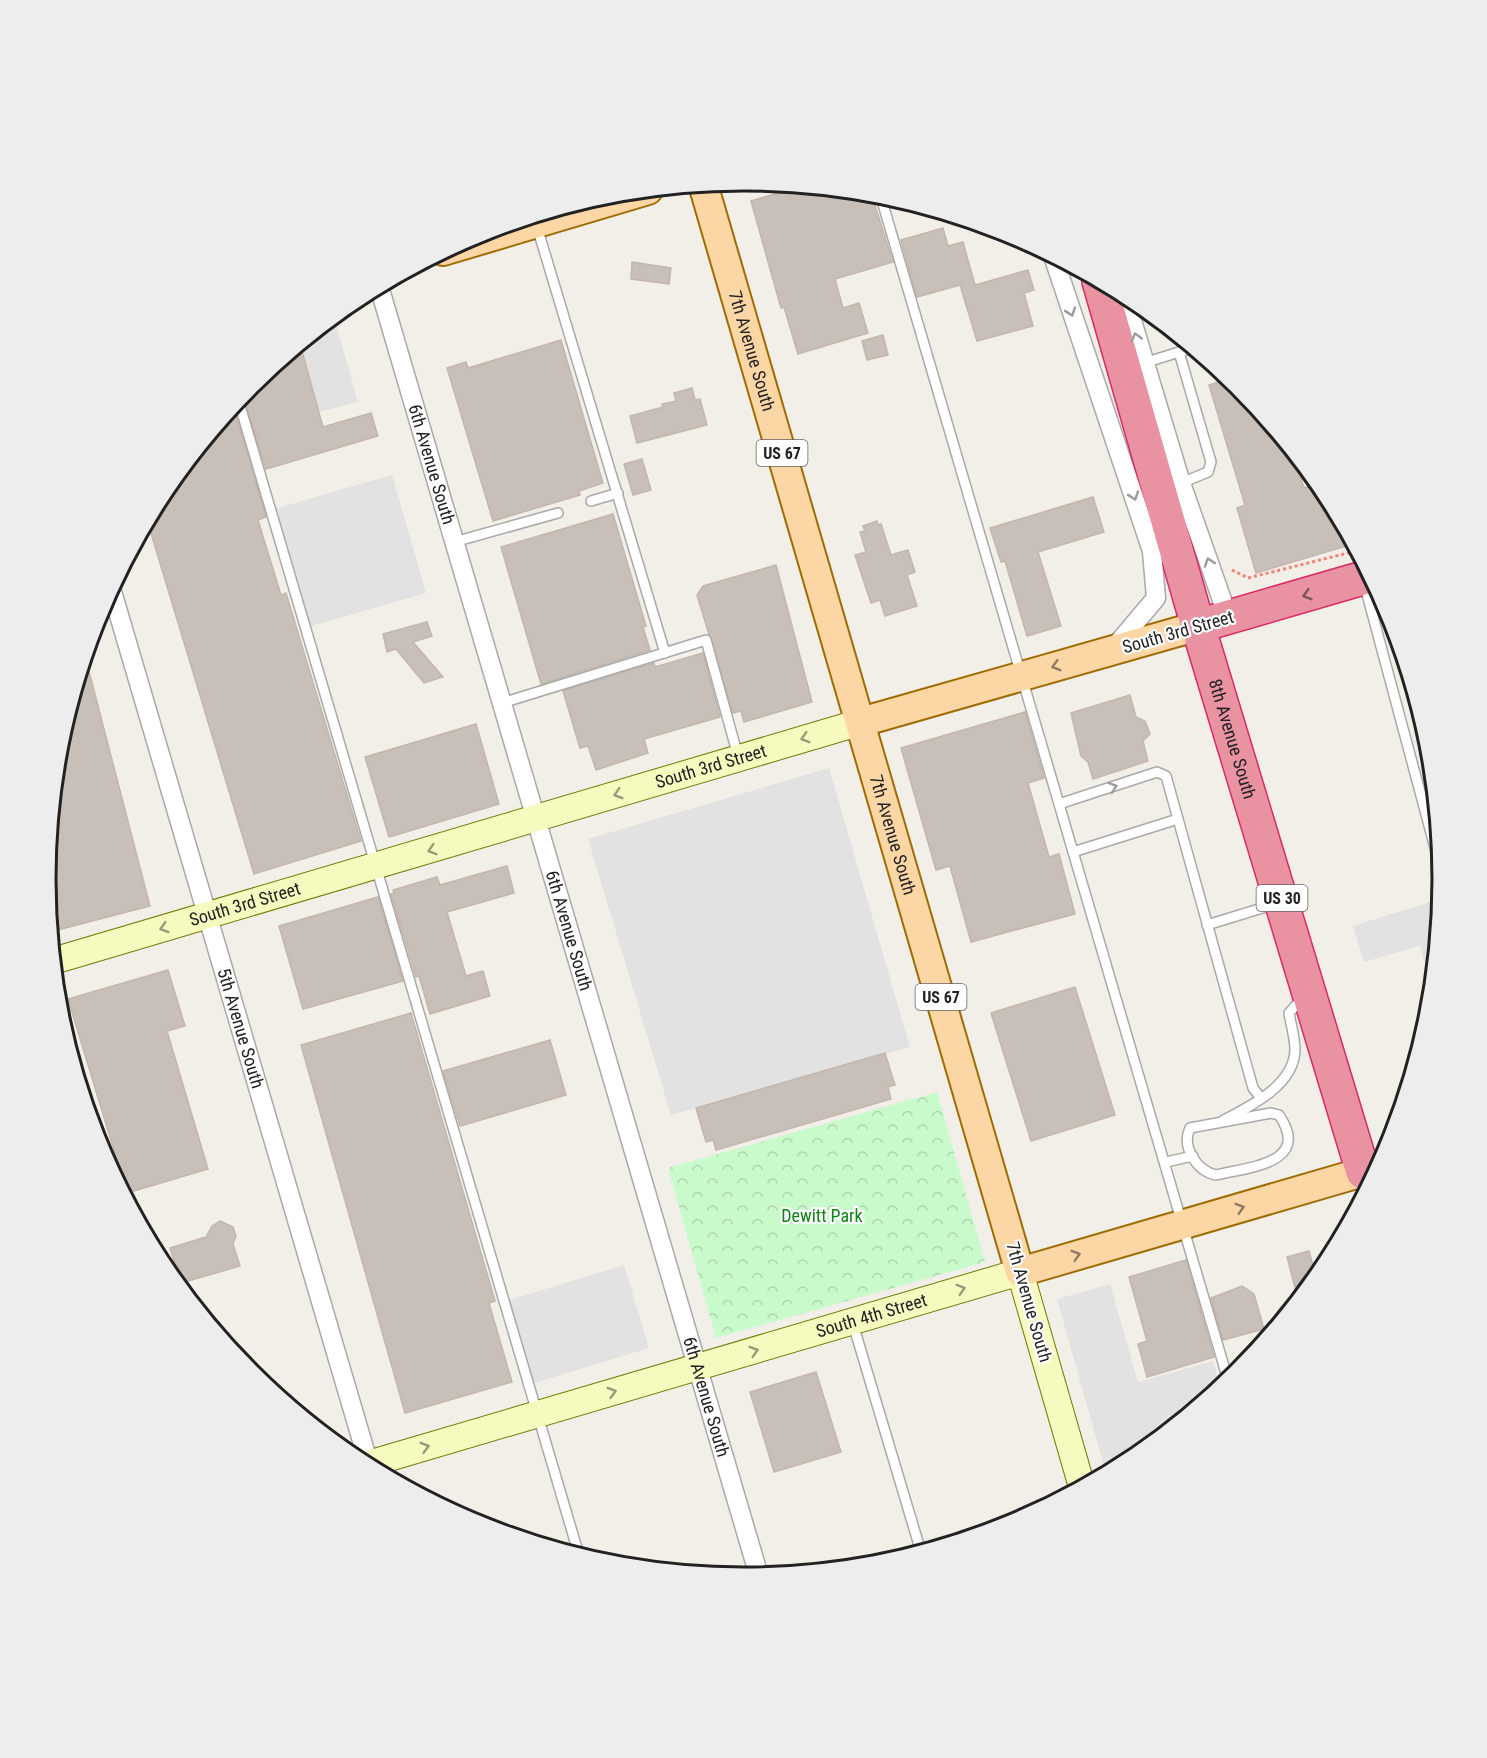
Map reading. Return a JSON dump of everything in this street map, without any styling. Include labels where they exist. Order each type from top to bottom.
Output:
[{"type":"highway","name":"8th Avenue South","points":[[1111,298],[1213,622],[1283,902],[1312,1001],[1367,1170]]},
{"type":"highway","name":"South 3rd Street","points":[[1213,622],[1363,579]]},
{"type":"main road","name":"7th Avenue South","points":[[705,192],[1020,1272]]},
{"type":"main road","name":"South 3rd Street","points":[[861,722],[1213,622]]},
{"type":"main road","name":"South 4th Street","points":[[1020,1272],[1184,1224],[1363,1177]]},
{"type":"street","points":[[1057,266],[1152,551],[1155,598],[1112,650]]},
{"type":"street","name":"6th Avenue South","points":[[381,294],[756,1567]]},
{"type":"street","name":"8th Avenue South","points":[[1113,299],[1144,363],[1181,483],[1213,622]]},
{"type":"street","name":"5th Avenue South","points":[[115,601],[364,1453]]},
{"type":"street","name":"South 3rd Street","points":[[60,959],[861,722]]},
{"type":"street","name":"South 4th Street","points":[[379,1463],[1020,1272]]},
{"type":"street","name":"7th Avenue South","points":[[1020,1272],[1080,1479]]},
{"type":"lane","points":[[883,205],[1225,1370]]},
{"type":"lane","points":[[536,223],[664,653]]},
{"type":"lane","points":[[1144,363],[1183,351]]},
{"type":"lane","points":[[1179,352],[1211,462],[1209,472],[1181,483]]},
{"type":"lane","points":[[241,409],[576,1547]]},
{"type":"lane","points":[[591,501],[618,493]]},
{"type":"lane","points":[[454,543],[558,513]]},
{"type":"lane","points":[[1371,598],[1429,826]]},
{"type":"lane","points":[[502,703],[706,640],[739,758]]},
{"type":"lane","points":[[1059,804],[1157,772],[1166,776],[1253,1088],[1261,1098]]},
{"type":"lane","points":[[1073,852],[1178,819]]},
{"type":"lane","points":[[1208,925],[1283,902]]},
{"type":"lane","points":[[1211,1126],[1256,1104],[1286,1076],[1293,1061],[1295,1048],[1289,1013],[1298,1004],[1312,1001]]},
{"type":"lane","points":[[1271,1113],[1279,1115],[1283,1121],[1289,1143],[1286,1151],[1276,1160],[1216,1175],[1206,1173],[1194,1164],[1192,1156],[1187,1133],[1190,1128],[1211,1126],[1271,1113]]},
{"type":"lane","points":[[1166,1162],[1192,1156]]},
{"type":"lane","points":[[852,1322],[919,1545]]},
{"type":"green space","name":"Dewitt Park","points":[[937,1092],[985,1262],[716,1338],[668,1168]]},
{"type":"shaded area","points":[[336,325],[358,402],[319,412],[302,352]]},
{"type":"shaded area","points":[[392,475],[426,593],[308,627],[274,509]]},
{"type":"shaded area","points":[[829,768],[910,1047],[671,1115],[588,839]]},
{"type":"shaded area","points":[[1431,902],[1426,968],[1420,946],[1364,962],[1353,926]]},
{"type":"shaded area","points":[[624,1265],[649,1348],[531,1384],[506,1301]]},
{"type":"shaded area","points":[[1110,1284],[1138,1382],[1213,1361],[1217,1377],[1162,1425],[1104,1465],[1057,1299]]},
{"type":"building","points":[[781,192],[874,203],[893,262],[835,279],[843,308],[859,303],[868,333],[798,354],[784,307],[781,308],[751,201]]},
{"type":"building","points":[[943,228],[948,246],[963,242],[975,285],[1028,270],[1034,290],[1024,293],[1033,326],[977,341],[960,285],[917,297],[901,240]]},
{"type":"building","points":[[632,262],[671,268],[669,284],[631,279]]},
{"type":"building","points":[[883,335],[888,355],[867,360],[862,341]]},
{"type":"building","points":[[561,340],[603,483],[579,491],[580,495],[493,521],[447,368],[466,362],[468,368]]},
{"type":"building","points":[[302,352],[323,427],[371,413],[378,436],[266,469],[245,405]]},
{"type":"building","points":[[1218,382],[1261,425],[1300,475],[1304,488],[1308,486],[1316,497],[1345,546],[1256,573],[1237,508],[1245,505],[1209,385]]},
{"type":"building","points":[[692,388],[695,400],[700,399],[707,425],[637,443],[630,416],[663,407],[662,404],[676,401],[674,393]]},
{"type":"building","points":[[236,415],[266,517],[258,520],[281,595],[286,593],[361,841],[254,874],[150,531],[171,497],[198,460]]},
{"type":"building","points":[[642,459],[651,490],[633,495],[624,464]]},
{"type":"building","points":[[1093,497],[1104,532],[1038,552],[1061,626],[1027,636],[1005,561],[1001,562],[990,528]]},
{"type":"building","points":[[613,514],[646,626],[643,627],[650,650],[541,684],[501,547]]},
{"type":"building","points":[[877,521],[878,525],[881,524],[891,555],[908,550],[915,572],[907,575],[917,606],[885,616],[880,600],[871,603],[855,555],[866,552],[860,532],[865,531],[863,526]]},
{"type":"building","points":[[776,565],[812,702],[744,722],[741,711],[733,713],[697,595],[703,586]]},
{"type":"building","points":[[427,622],[432,636],[413,642],[443,677],[424,683],[396,649],[387,652],[383,634]]},
{"type":"building","points":[[703,653],[720,717],[644,739],[648,753],[596,770],[588,746],[580,748],[563,691],[654,663],[655,667]]},
{"type":"building","points":[[89,670],[150,906],[58,930],[57,834],[61,789],[79,701]]},
{"type":"building","points":[[1130,695],[1136,717],[1145,721],[1150,734],[1143,741],[1148,761],[1093,779],[1088,762],[1081,756],[1071,713]]},
{"type":"building","points":[[1025,712],[1044,778],[1028,783],[1049,857],[1059,854],[1075,914],[971,942],[950,866],[936,870],[901,748]]},
{"type":"building","points":[[476,724],[499,804],[389,837],[365,757]]},
{"type":"building","points":[[507,866],[514,893],[447,912],[466,976],[483,971],[490,996],[430,1014],[419,976],[416,977],[391,894],[394,893],[393,890],[437,877],[440,885]]},
{"type":"building","points":[[378,897],[403,981],[303,1009],[279,926]]},
{"type":"building","points":[[168,970],[185,1026],[167,1031],[208,1169],[131,1192],[119,1168],[68,999]]},
{"type":"building","points":[[1075,987],[1115,1115],[1031,1141],[991,1013]]},
{"type":"building","points":[[411,1013],[495,1301],[489,1303],[512,1382],[405,1413],[301,1045]]},
{"type":"building","points":[[550,1040],[566,1095],[460,1126],[443,1071]]},
{"type":"building","points":[[885,1053],[895,1085],[888,1087],[891,1099],[716,1150],[713,1140],[706,1142],[696,1108]]},
{"type":"building","points":[[220,1221],[233,1227],[236,1236],[233,1244],[240,1266],[186,1282],[176,1268],[170,1248],[206,1237],[212,1226]]},
{"type":"building","points":[[1309,1251],[1313,1265],[1295,1289],[1287,1257]]},
{"type":"building","points":[[1186,1260],[1214,1357],[1147,1377],[1138,1344],[1147,1341],[1129,1277]]},
{"type":"building","points":[[1242,1286],[1254,1294],[1264,1329],[1223,1340],[1211,1298]]},
{"type":"building","points":[[816,1372],[841,1452],[774,1472],[750,1392]]}]
